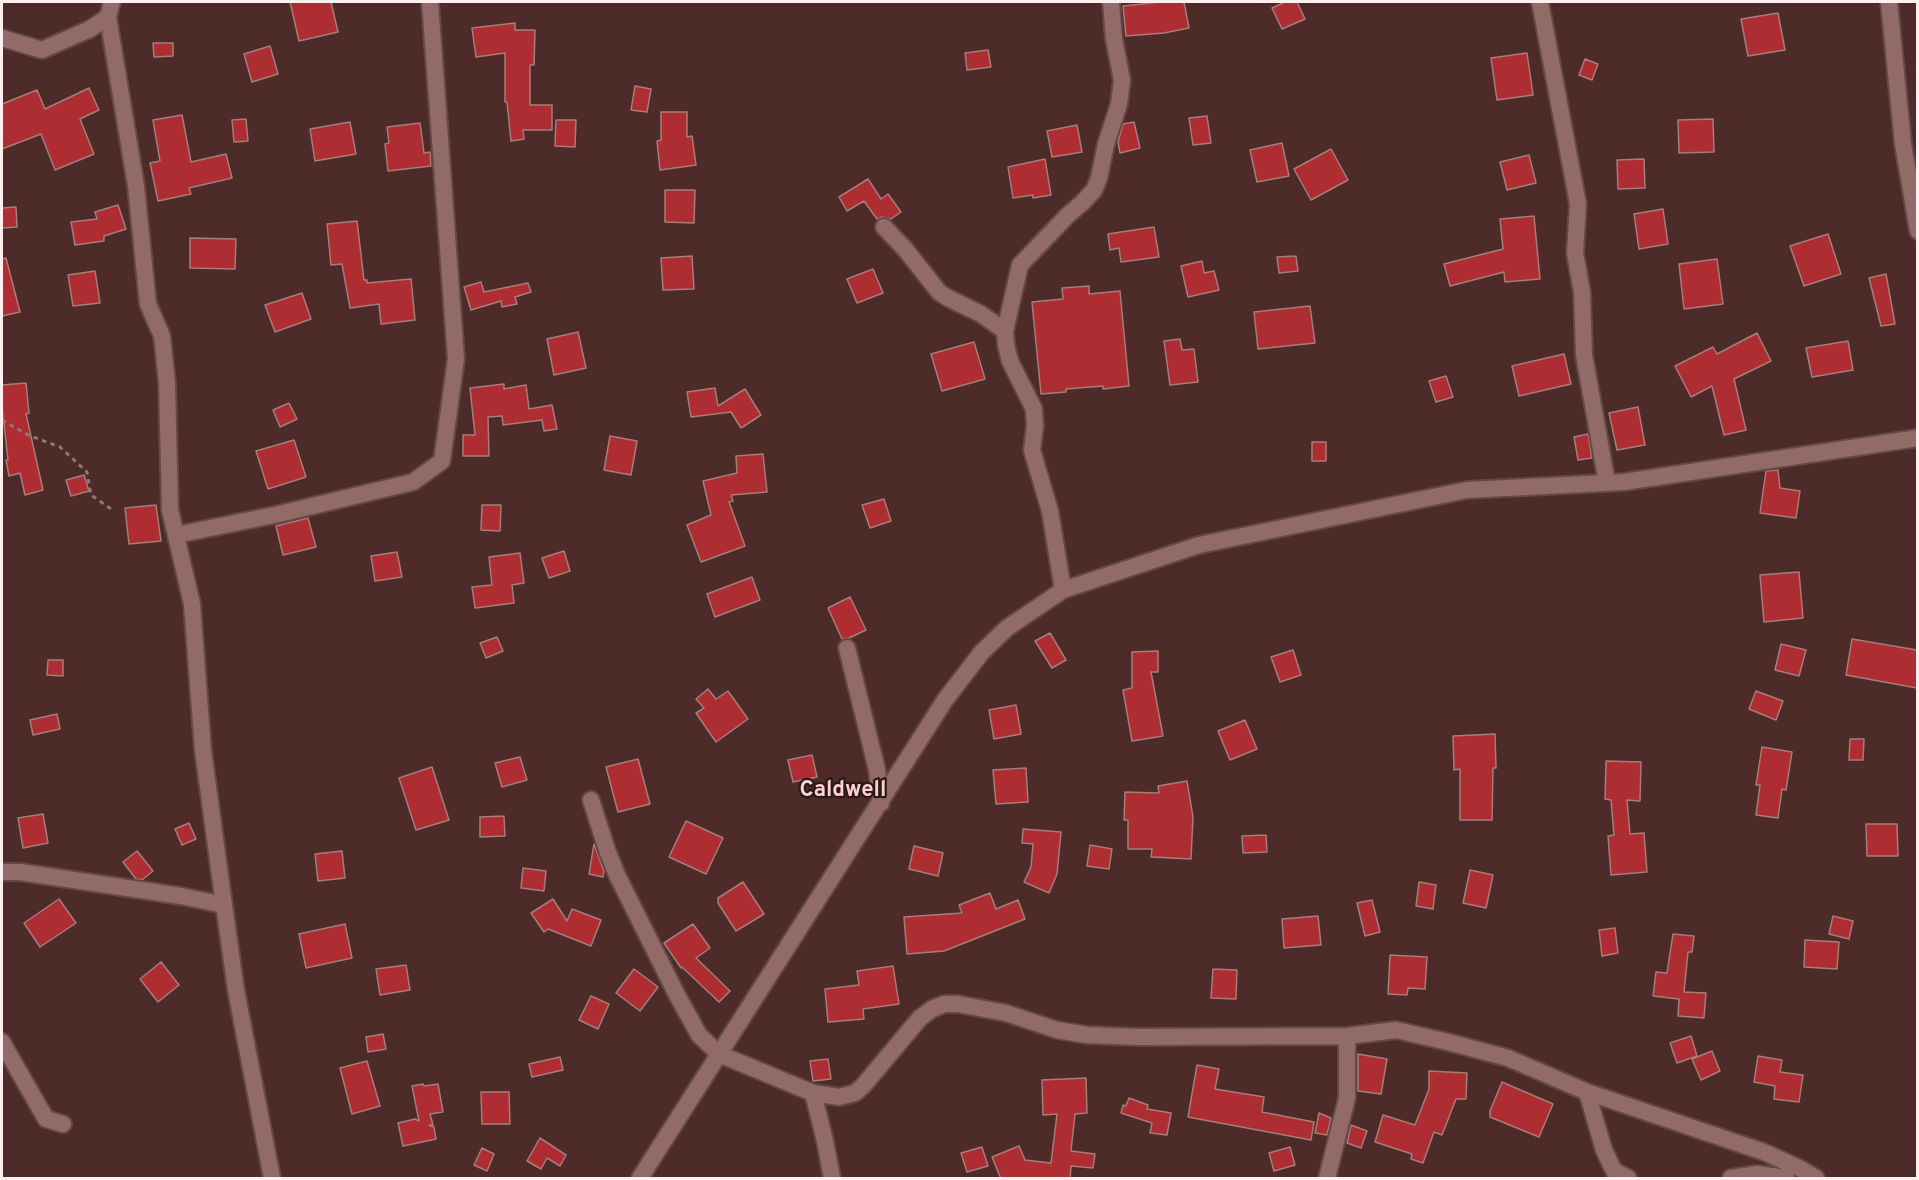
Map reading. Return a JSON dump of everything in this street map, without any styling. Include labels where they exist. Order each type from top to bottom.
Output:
[{"type":"street","points":[[176,535],[279,514],[412,482],[442,460],[456,359],[430,2]]},
{"type":"street","points":[[1063,590],[1050,511],[1032,450],[1035,426],[1034,409],[1010,361],[1005,331],[1020,265],[1088,197],[1099,178],[1106,144],[1119,104],[1122,80],[1114,39],[1111,2]]},
{"type":"street","points":[[1540,2],[1578,204],[1575,253],[1582,292],[1584,355],[1607,483]]},
{"type":"street","points":[[1889,2],[1903,144],[1917,231]]},
{"type":"street","points":[[110,9],[135,186],[148,304],[162,336],[166,383],[170,510],[192,604],[203,750],[224,905],[236,990],[272,1179]]},
{"type":"street","points":[[2,38],[42,50],[90,29],[110,9]]},
{"type":"street","points":[[884,227],[939,291],[948,298],[981,314],[1005,331]]},
{"type":"street","points":[[640,1179],[945,700],[982,652],[1007,628],[1063,590],[1199,544],[1467,490],[1636,480],[1917,438]]},
{"type":"street","points":[[847,648],[877,770],[881,803]]},
{"type":"street","points":[[591,800],[607,850],[618,875],[699,1035],[719,1054],[813,1093],[839,1097],[855,1093],[920,1018],[944,1004],[958,1004],[1006,1013],[1057,1030],[1088,1035],[1139,1037],[1347,1036],[1396,1030],[1508,1058],[1587,1092],[1764,1152],[1801,1169],[1816,1179]]},
{"type":"street","points":[[2,872],[31,874],[181,896],[224,905]]},
{"type":"street","points":[[1327,1179],[1347,1098],[1347,1036]]},
{"type":"street","points":[[2,1042],[46,1119],[63,1124]]},
{"type":"street","points":[[1587,1092],[1604,1150],[1614,1171],[1628,1179]]},
{"type":"street","points":[[813,1093],[832,1179]]},
{"type":"street","points":[[1731,1179],[1757,1174],[1786,1179]]},
{"type":"path","points":[[2,420],[28,435],[60,447],[87,472],[91,495],[114,511]]},
{"type":"building","points":[[290,2],[331,2],[338,32],[299,41]]},
{"type":"building","points":[[1184,2],[1189,28],[1164,33],[1126,36],[1123,6]]},
{"type":"building","points":[[1285,2],[1297,2],[1305,19],[1282,29],[1272,8]]},
{"type":"building","points":[[1778,13],[1785,50],[1748,56],[1741,19]]},
{"type":"building","points":[[515,23],[515,30],[535,30],[534,65],[530,65],[530,105],[552,105],[552,130],[523,130],[524,139],[511,141],[507,102],[505,102],[505,53],[476,57],[472,28]]},
{"type":"building","points":[[153,43],[173,43],[173,56],[154,57]]},
{"type":"building","points":[[270,46],[278,74],[252,82],[244,54]]},
{"type":"building","points":[[988,50],[991,67],[967,70],[965,53]]},
{"type":"building","points":[[1527,53],[1533,95],[1497,100],[1491,58]]},
{"type":"building","points":[[1585,59],[1598,64],[1592,80],[1579,75]]},
{"type":"building","points":[[635,86],[651,89],[647,112],[631,110]]},
{"type":"building","points":[[89,88],[99,110],[80,119],[94,154],[55,170],[41,134],[2,149],[2,104],[37,90],[45,109]]},
{"type":"building","points":[[661,112],[687,112],[687,137],[692,136],[696,165],[660,170],[657,141],[661,140]]},
{"type":"building","points":[[182,115],[191,162],[226,154],[232,178],[189,188],[191,194],[158,201],[150,163],[160,161],[153,120]]},
{"type":"building","points":[[1207,116],[1211,143],[1193,145],[1189,118]]},
{"type":"building","points":[[246,119],[248,141],[234,142],[232,120]]},
{"type":"building","points":[[1713,119],[1714,152],[1679,153],[1678,120]]},
{"type":"building","points":[[556,120],[576,120],[575,147],[555,146]]},
{"type":"building","points":[[350,122],[356,154],[315,161],[310,129]]},
{"type":"building","points":[[1134,122],[1140,148],[1120,153],[1118,142],[1123,124]]},
{"type":"building","points":[[420,123],[424,153],[430,152],[431,166],[388,171],[385,144],[389,143],[387,127]]},
{"type":"building","points":[[1077,125],[1082,152],[1052,157],[1047,131]]},
{"type":"building","points":[[1282,143],[1289,176],[1257,182],[1250,150]]},
{"type":"building","points":[[1331,149],[1348,180],[1311,200],[1294,169]]},
{"type":"building","points":[[1529,155],[1536,183],[1507,190],[1500,162]]},
{"type":"building","points":[[1045,159],[1051,195],[1013,198],[1008,167]]},
{"type":"building","points":[[1644,159],[1645,188],[1618,189],[1617,160]]},
{"type":"building","points":[[868,179],[881,199],[888,194],[901,212],[891,219],[882,217],[877,219],[864,201],[847,211],[839,197]]},
{"type":"building","points":[[665,190],[695,190],[694,223],[665,222]]},
{"type":"building","points":[[118,205],[126,229],[104,236],[104,241],[75,245],[71,222],[97,219],[95,212]]},
{"type":"building","points":[[16,207],[17,227],[2,228],[2,208]]},
{"type":"building","points":[[1663,209],[1668,244],[1639,249],[1634,214]]},
{"type":"building","points":[[1534,216],[1540,279],[1505,282],[1504,272],[1450,286],[1444,264],[1503,249],[1500,219]]},
{"type":"building","points":[[357,221],[364,280],[367,280],[367,283],[411,279],[415,320],[381,324],[379,304],[350,308],[342,264],[331,265],[327,224]]},
{"type":"building","points":[[1154,227],[1159,257],[1121,262],[1119,248],[1110,250],[1108,234]]},
{"type":"building","points":[[1828,234],[1841,274],[1804,286],[1790,246]]},
{"type":"building","points":[[190,238],[236,239],[235,269],[190,268]]},
{"type":"building","points":[[692,256],[694,289],[663,290],[661,258]]},
{"type":"building","points":[[1296,256],[1298,271],[1279,273],[1277,257]]},
{"type":"building","points":[[6,258],[20,312],[2,316],[2,259]]},
{"type":"building","points":[[1717,259],[1723,304],[1684,309],[1679,264]]},
{"type":"building","points":[[1202,261],[1204,273],[1214,271],[1219,290],[1188,297],[1181,266]]},
{"type":"building","points":[[873,269],[883,293],[857,303],[847,279]]},
{"type":"building","points":[[95,271],[100,303],[73,306],[68,275]]},
{"type":"building","points":[[1886,274],[1895,324],[1881,326],[1869,278]]},
{"type":"building","points":[[481,282],[484,292],[528,283],[531,292],[515,297],[517,304],[502,307],[501,301],[471,310],[464,287]]},
{"type":"building","points":[[1089,286],[1089,294],[1120,291],[1129,386],[1066,389],[1066,392],[1041,394],[1032,302],[1063,299],[1062,288]]},
{"type":"building","points":[[302,293],[311,319],[275,332],[265,305]]},
{"type":"building","points":[[1310,306],[1315,343],[1258,349],[1254,312]]},
{"type":"building","points":[[578,332],[586,368],[554,375],[547,339]]},
{"type":"building","points":[[1757,333],[1771,361],[1734,379],[1746,430],[1724,435],[1712,386],[1691,397],[1675,366],[1713,347],[1717,354]]},
{"type":"building","points":[[1180,339],[1182,350],[1194,349],[1198,382],[1170,385],[1164,341]]},
{"type":"building","points":[[1848,341],[1853,370],[1812,377],[1806,348]]},
{"type":"building","points":[[974,342],[985,379],[942,391],[931,354]]},
{"type":"building","points":[[1564,354],[1571,384],[1519,396],[1512,366]]},
{"type":"building","points":[[1446,376],[1453,397],[1436,402],[1429,381]]},
{"type":"building","points":[[26,383],[29,413],[26,414],[43,490],[25,495],[20,473],[9,476],[2,385]]},
{"type":"building","points":[[504,384],[504,389],[526,385],[529,409],[552,405],[557,429],[544,431],[542,420],[503,425],[502,416],[488,417],[489,456],[463,456],[463,435],[475,435],[470,388]]},
{"type":"building","points":[[715,388],[718,406],[745,389],[761,415],[741,428],[731,412],[691,417],[687,392]]},
{"type":"building","points":[[289,403],[297,419],[280,427],[273,410]]},
{"type":"building","points":[[1638,407],[1645,445],[1617,450],[1609,413]]},
{"type":"building","points":[[1588,434],[1592,458],[1578,460],[1574,437]]},
{"type":"building","points":[[610,436],[637,441],[631,475],[604,470]]},
{"type":"building","points":[[294,440],[306,477],[268,489],[256,451]]},
{"type":"building","points":[[1312,442],[1326,442],[1326,461],[1312,461]]},
{"type":"building","points":[[763,454],[767,492],[731,495],[733,501],[729,502],[745,546],[701,562],[687,525],[711,515],[703,481],[737,473],[736,456]]},
{"type":"building","points":[[1778,470],[1780,488],[1800,491],[1796,518],[1760,513],[1766,471]]},
{"type":"building","points":[[84,475],[89,491],[71,496],[66,480]]},
{"type":"building","points":[[884,499],[891,521],[870,528],[862,505]]},
{"type":"building","points":[[156,505],[161,541],[129,544],[125,508]]},
{"type":"building","points":[[482,505],[501,505],[500,531],[481,530]]},
{"type":"building","points":[[308,518],[316,547],[283,555],[276,526]]},
{"type":"building","points":[[564,551],[570,571],[549,578],[542,558]]},
{"type":"building","points":[[397,552],[402,577],[375,581],[371,556]]},
{"type":"building","points":[[520,553],[524,583],[512,585],[514,603],[475,608],[472,587],[492,585],[489,557]]},
{"type":"building","points":[[1799,572],[1803,618],[1764,622],[1760,575]]},
{"type":"building","points":[[752,577],[760,600],[715,617],[707,594]]},
{"type":"building","points":[[850,597],[866,630],[842,639],[828,608]]},
{"type":"building","points":[[1050,633],[1066,660],[1052,668],[1035,641]]},
{"type":"building","points":[[497,637],[503,651],[486,658],[480,643]]},
{"type":"building","points":[[1852,639],[1917,650],[1917,688],[1846,675]]},
{"type":"building","points":[[1781,644],[1806,650],[1799,676],[1775,670]]},
{"type":"building","points":[[1293,650],[1301,675],[1280,682],[1271,657]]},
{"type":"building","points":[[1158,651],[1158,672],[1151,672],[1163,736],[1132,741],[1123,690],[1132,688],[1132,652]]},
{"type":"building","points":[[48,660],[63,660],[63,676],[47,675]]},
{"type":"building","points":[[708,689],[716,699],[728,691],[748,719],[716,742],[696,713],[704,708],[696,699]]},
{"type":"building","points":[[1756,691],[1783,701],[1776,720],[1749,709]]},
{"type":"building","points":[[1016,705],[1021,734],[994,739],[989,710]]},
{"type":"building","points":[[57,714],[60,729],[33,735],[30,720]]},
{"type":"building","points":[[1245,720],[1257,749],[1230,760],[1218,731]]},
{"type":"building","points":[[1495,734],[1496,768],[1493,768],[1492,820],[1460,820],[1460,769],[1454,770],[1453,736]]},
{"type":"building","points":[[1850,739],[1864,739],[1863,760],[1849,760]]},
{"type":"building","points":[[1762,747],[1792,752],[1786,790],[1782,789],[1778,818],[1756,815],[1760,785],[1756,785]]},
{"type":"building","points":[[812,755],[817,777],[793,782],[788,760]]},
{"type":"building","points":[[520,757],[527,780],[502,787],[495,763]]},
{"type":"building","points":[[638,759],[650,804],[618,812],[606,767]]},
{"type":"building","points":[[1606,761],[1641,762],[1640,801],[1627,800],[1630,834],[1644,833],[1647,872],[1611,875],[1608,836],[1614,835],[1611,800],[1605,799]]},
{"type":"building","points":[[432,767],[449,820],[416,830],[399,778]]},
{"type":"building","points":[[1026,768],[1028,802],[996,804],[993,770]]},
{"type":"building","points":[[1187,781],[1193,817],[1191,859],[1151,857],[1152,849],[1128,849],[1128,820],[1124,820],[1125,792],[1159,793],[1158,786]]},
{"type":"building","points":[[43,814],[48,843],[23,848],[18,818]]},
{"type":"building","points":[[504,816],[505,836],[480,837],[480,817]]},
{"type":"building","points":[[686,821],[723,838],[706,874],[669,857]]},
{"type":"building","points":[[189,823],[196,839],[182,845],[175,829]]},
{"type":"building","points":[[1866,824],[1897,824],[1898,856],[1867,856]]},
{"type":"building","points":[[1023,829],[1061,832],[1057,874],[1049,893],[1024,882],[1031,867],[1033,844],[1022,843]]},
{"type":"building","points":[[1266,835],[1267,852],[1243,853],[1242,836]]},
{"type":"building","points":[[594,844],[604,871],[603,877],[589,874]]},
{"type":"building","points":[[1090,845],[1112,849],[1109,869],[1087,866]]},
{"type":"building","points":[[914,846],[943,853],[938,876],[909,869]]},
{"type":"building","points":[[137,851],[153,871],[142,880],[136,879],[123,862]]},
{"type":"building","points":[[342,851],[345,878],[318,881],[315,854]]},
{"type":"building","points":[[523,868],[546,871],[544,891],[521,888]]},
{"type":"building","points":[[1470,870],[1493,875],[1486,908],[1463,903]]},
{"type":"building","points":[[743,882],[764,914],[736,931],[718,903],[718,898]]},
{"type":"building","points":[[1419,882],[1436,885],[1433,909],[1416,906]]},
{"type":"building","points":[[990,893],[996,909],[1018,900],[1025,919],[944,951],[907,954],[904,917],[962,913],[959,905]]},
{"type":"building","points":[[59,899],[76,923],[40,947],[24,923]]},
{"type":"building","points":[[553,899],[567,921],[572,909],[601,920],[591,946],[548,929],[544,932],[531,913]]},
{"type":"building","points":[[1372,900],[1380,932],[1365,936],[1357,903]]},
{"type":"building","points":[[1318,916],[1321,945],[1284,948],[1282,919]]},
{"type":"building","points":[[1833,916],[1853,921],[1849,939],[1829,934]]},
{"type":"building","points":[[345,924],[352,958],[306,968],[299,934]]},
{"type":"building","points":[[693,924],[710,948],[696,958],[730,991],[719,1002],[681,968],[664,943]]},
{"type":"building","points":[[1615,928],[1618,953],[1602,956],[1599,930]]},
{"type":"building","points":[[1673,934],[1694,936],[1692,952],[1688,952],[1684,992],[1706,993],[1704,1018],[1678,1016],[1679,999],[1653,996],[1656,972],[1667,973]]},
{"type":"building","points":[[1805,940],[1839,942],[1837,969],[1804,967]]},
{"type":"building","points":[[1390,955],[1427,957],[1425,989],[1408,988],[1407,995],[1388,994]]},
{"type":"building","points":[[161,962],[179,985],[158,1002],[140,979]]},
{"type":"building","points":[[406,965],[410,990],[380,995],[376,969]]},
{"type":"building","points":[[893,966],[899,1004],[863,1009],[864,1019],[828,1022],[825,989],[859,985],[857,971]]},
{"type":"building","points":[[634,969],[658,987],[640,1011],[616,993]]},
{"type":"building","points":[[1213,969],[1237,970],[1236,999],[1211,998]]},
{"type":"building","points":[[591,996],[609,1004],[598,1029],[579,1020]]},
{"type":"building","points":[[383,1034],[386,1049],[368,1052],[366,1037]]},
{"type":"building","points":[[1691,1036],[1697,1056],[1677,1063],[1670,1043]]},
{"type":"building","points":[[1712,1051],[1720,1071],[1701,1080],[1692,1059]]},
{"type":"building","points":[[1358,1054],[1387,1059],[1381,1094],[1358,1091]]},
{"type":"building","points":[[1758,1056],[1782,1060],[1780,1072],[1803,1075],[1799,1102],[1774,1099],[1775,1086],[1754,1082]]},
{"type":"building","points":[[560,1057],[563,1070],[532,1077],[529,1064]]},
{"type":"building","points":[[828,1059],[831,1079],[813,1081],[810,1061]]},
{"type":"building","points":[[367,1061],[380,1106],[352,1114],[340,1068]]},
{"type":"building","points":[[1197,1065],[1219,1069],[1215,1089],[1264,1097],[1262,1112],[1314,1122],[1311,1140],[1188,1117]]},
{"type":"building","points":[[1429,1071],[1467,1073],[1466,1099],[1456,1099],[1442,1135],[1434,1132],[1423,1163],[1411,1159],[1412,1154],[1375,1142],[1383,1115],[1415,1125],[1429,1089]]},
{"type":"building","points":[[1086,1078],[1087,1113],[1075,1114],[1071,1151],[1095,1154],[1093,1168],[1071,1166],[1070,1179],[1001,1179],[992,1157],[1019,1146],[1025,1160],[1051,1163],[1057,1114],[1043,1115],[1042,1080]]},
{"type":"building","points":[[1502,1082],[1553,1104],[1539,1137],[1490,1117],[1490,1111]]},
{"type":"building","points":[[423,1084],[424,1086],[438,1084],[443,1112],[430,1114],[433,1125],[429,1125],[434,1127],[436,1139],[403,1146],[398,1123],[415,1119],[419,1121],[412,1086]]},
{"type":"building","points":[[481,1092],[509,1092],[510,1124],[482,1124]]},
{"type":"building","points":[[1129,1098],[1148,1105],[1147,1109],[1171,1113],[1167,1135],[1150,1133],[1152,1123],[1121,1113],[1123,1105],[1126,1106]]},
{"type":"building","points":[[1319,1113],[1331,1118],[1327,1135],[1315,1133]]},
{"type":"building","points":[[1351,1125],[1367,1131],[1361,1148],[1347,1143]]},
{"type":"building","points":[[540,1138],[566,1155],[560,1166],[547,1158],[541,1169],[527,1161]]},
{"type":"building","points":[[982,1147],[988,1166],[967,1172],[961,1153]]},
{"type":"building","points":[[1290,1147],[1295,1165],[1274,1171],[1269,1153]]},
{"type":"building","points":[[482,1148],[494,1154],[487,1171],[474,1165]]},
{"type":"district","name":"Caldwell","points":[[843,792]]}]
